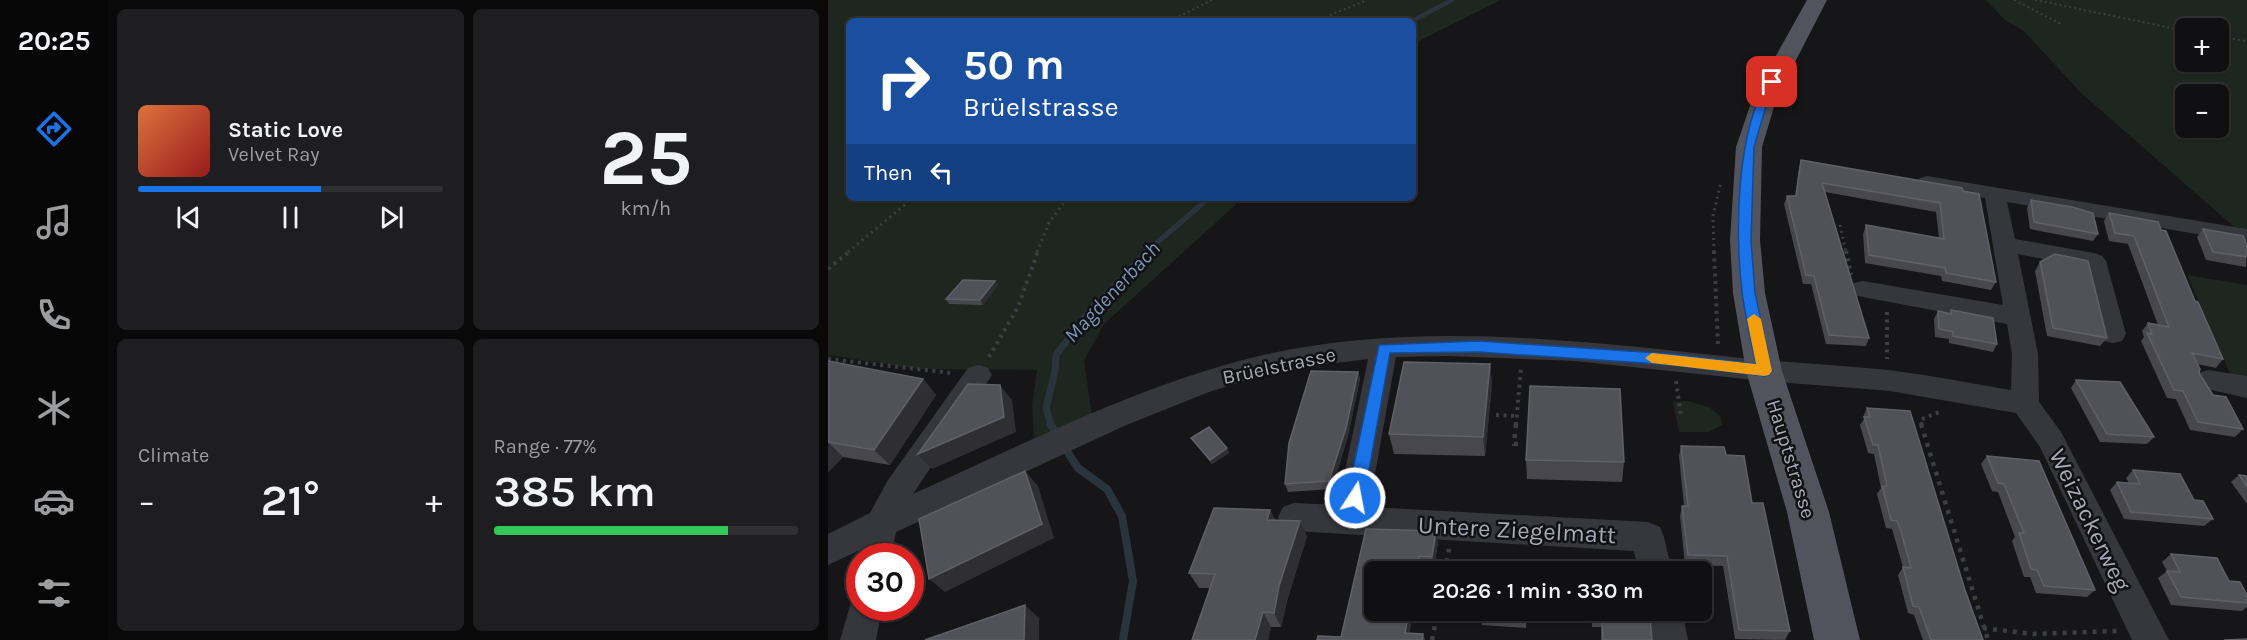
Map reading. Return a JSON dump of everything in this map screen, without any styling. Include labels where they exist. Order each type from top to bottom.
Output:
[{"type":"main road","name":"Hauptstrasse","points":[[1817,0],[1765,96],[1749,147],[1745,240],[1749,293],[1764,371],[1808,512],[1837,640]]},
{"type":"street","points":[[1912,179],[2244,235]]},
{"type":"street","points":[[1764,371],[1888,381],[2025,404],[2027,373],[2019,317],[1995,193]]},
{"type":"street","points":[[2004,244],[2094,261],[2114,334]]},
{"type":"street","points":[[1875,291],[2019,317]]},
{"type":"street","name":"Brüelstrasse","points":[[828,550],[882,523],[1094,427],[1207,381],[1258,367],[1324,354],[1384,348],[1478,346],[1673,360],[1764,371]]},
{"type":"street","points":[[1351,520],[1384,348]]},
{"type":"street","points":[[878,543],[882,523],[899,489],[978,375]]},
{"type":"street","points":[[2208,380],[2247,387]]},
{"type":"street","name":"Weizackerweg","points":[[2025,404],[2051,440],[2148,635]]},
{"type":"street","name":"Untere Ziegelmatt","points":[[1294,517],[1648,537],[1653,561]]},
{"type":"street","points":[[858,640],[862,621]]},
{"type":"street","points":[[1666,621],[1670,640]]},
{"type":"path","points":[[1176,18],[1212,0]]},
{"type":"path","points":[[1323,18],[1367,0]]},
{"type":"path","points":[[2014,0],[2061,24]]},
{"type":"path","points":[[2035,0],[2175,29]]},
{"type":"path","points":[[2229,39],[2247,41]]},
{"type":"path","points":[[828,269],[909,201]]},
{"type":"path","points":[[828,359],[978,375],[1005,332],[1021,299],[1034,265],[1040,237],[1052,214],[1064,201]]},
{"type":"path","points":[[1840,225],[1851,275],[1875,291],[1886,349]]},
{"type":"path","points":[[1522,444],[1514,444],[1523,350]]},
{"type":"path","points":[[1673,360],[1681,416]]},
{"type":"path","points":[[1943,411],[1920,420],[1988,640]]},
{"type":"path","points":[[1496,415],[1516,416]]},
{"type":"path","points":[[1432,640],[1436,621]]},
{"type":"path","points":[[1983,628],[2033,634],[2148,635]]},
{"type":"shaded area","points":[[828,0],[1501,0],[1416,42],[1416,18],[846,18],[846,201],[1240,201],[1104,324],[1084,361],[1092,415],[1034,438],[1032,405],[1037,370],[918,369],[828,355]]},
{"type":"shaded area","points":[[1986,0],[2247,0],[2247,241],[2239,231],[2080,92],[2024,31],[2005,20]]},
{"type":"shaded area","points":[[2187,275],[2247,285],[2247,382],[2233,380]]},
{"type":"shaded area","points":[[1687,401],[1709,407],[1720,416],[1722,425],[1708,432],[1679,432],[1673,402]]},
{"type":"building","points":[[1801,160],[1962,188],[1963,191],[1979,194],[1996,282],[1946,273],[1945,268],[1869,255],[1866,225],[1944,239],[1940,203],[1822,183],[1869,338],[1829,335],[1814,276],[1806,275],[1787,196],[1796,196]]},
{"type":"building","points":[[2031,200],[2093,213],[2098,234],[2034,222]]},
{"type":"building","points":[[2109,213],[2158,222],[2161,230],[2166,231],[2195,301],[2198,302],[2223,359],[2192,353],[2200,369],[2199,373],[2213,395],[2226,397],[2243,429],[2198,422],[2183,391],[2174,390],[2147,333],[2152,334],[2148,323],[2169,327],[2134,236],[2115,233]]},
{"type":"building","points":[[2203,229],[2243,236],[2247,245],[2247,257],[2213,252]]},
{"type":"building","points":[[2055,254],[2088,261],[2107,338],[2053,328],[2040,262]]},
{"type":"building","points":[[963,280],[995,281],[980,300],[946,299]]},
{"type":"building","points":[[1951,310],[1993,318],[1997,344],[1953,336],[1953,332],[1939,329],[1938,311],[1951,314]]},
{"type":"building","points":[[828,361],[923,379],[874,450],[828,442]]},
{"type":"building","points":[[1404,362],[1490,364],[1483,437],[1389,434]]},
{"type":"building","points":[[1311,371],[1358,372],[1346,428],[1329,481],[1285,484],[1289,443]]},
{"type":"building","points":[[2076,380],[2120,382],[2154,437],[2107,434]]},
{"type":"building","points":[[968,384],[1000,385],[1004,417],[918,454]]},
{"type":"building","points":[[1530,386],[1620,389],[1624,462],[1526,460]]},
{"type":"building","points":[[1867,408],[1910,411],[1965,590],[1983,640],[1931,640],[1919,607],[1913,606],[1903,567],[1911,568],[1897,521],[1891,520],[1882,486],[1887,486],[1878,445],[1873,445],[1864,417],[1870,417]]},
{"type":"building","points":[[1209,427],[1227,448],[1210,460],[1191,438]]},
{"type":"building","points":[[1681,446],[1724,447],[1726,455],[1744,456],[1752,503],[1763,503],[1790,631],[1739,630],[1727,556],[1688,555],[1682,506],[1688,506]]},
{"type":"building","points":[[1987,456],[2039,461],[2095,590],[2044,586],[2037,570],[2031,569],[2019,533],[2024,533],[2004,484],[1998,483]]},
{"type":"building","points":[[2133,470],[2180,474],[2194,500],[2203,501],[2213,519],[2131,512],[2117,482],[2140,484]]},
{"type":"building","points":[[1025,471],[1042,524],[929,579],[919,519]]},
{"type":"building","points":[[2239,475],[2247,476],[2247,487]]},
{"type":"building","points":[[1214,508],[1270,510],[1267,520],[1300,521],[1279,586],[1274,613],[1263,612],[1255,640],[1192,640],[1215,574],[1189,573]]},
{"type":"building","points":[[1366,529],[1436,531],[1432,557],[1419,556],[1418,561],[1364,561],[1364,621],[1407,621],[1405,633],[1423,634],[1422,640],[1317,640],[1318,636],[1341,637]]},
{"type":"building","points":[[2171,554],[2217,558],[2229,581],[2240,582],[2247,595],[2247,603],[2181,597],[2167,571],[2180,572]]},
{"type":"building","points":[[1025,605],[1024,640],[925,640]]},
{"type":"building","points":[[1602,621],[1650,621],[1652,640],[1603,640]]},
{"type":"waterway","name":"Magdenerbach","points":[[1416,19],[1452,0]]},
{"type":"waterway","name":"Magdenerbach","points":[[1146,252],[1206,201]]},
{"type":"waterway","name":"Magdenerbach","points":[[1051,425],[1046,408],[1055,372],[1056,355],[1087,314],[1148,251]]},
{"type":"waterway","name":"Magdenerbach","points":[[1050,424],[1058,436]]},
{"type":"waterway","points":[[1063,445],[1078,468],[1107,489],[1122,516],[1133,581],[1123,640]]},
{"type":"slow traffic","points":[[1652,358],[1764,371],[1754,319]]},
{"type":"route","points":[[1355,498],[1384,348],[1478,346],[1673,360],[1764,371],[1749,293],[1745,240],[1749,147],[1765,96],[1772,82]]}]
